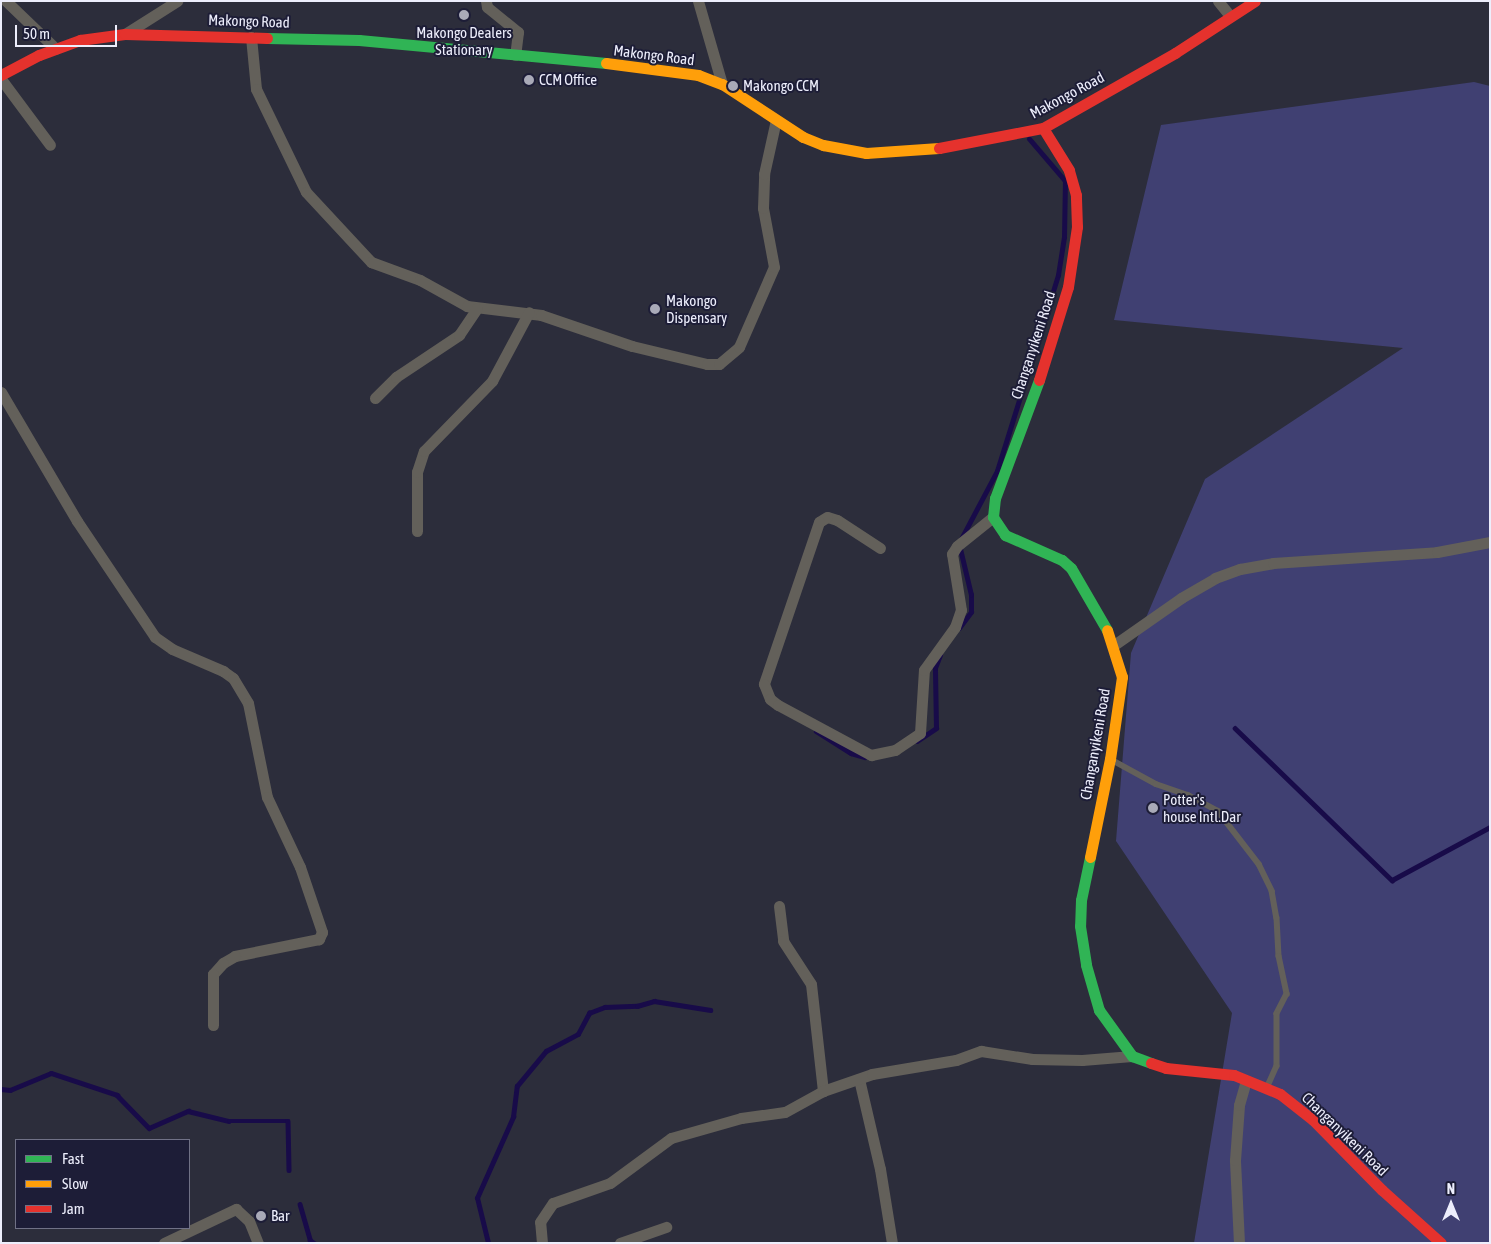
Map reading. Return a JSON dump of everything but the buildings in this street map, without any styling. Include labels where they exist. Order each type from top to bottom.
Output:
[{"type":"street","points":[[6,1],[56,49]]},
{"type":"street","points":[[125,34],[177,1]]},
{"type":"street","points":[[486,1],[487,7],[518,32],[515,55]]},
{"type":"street","points":[[698,1],[722,84]]},
{"type":"street","points":[[1218,1],[1230,16]]},
{"type":"street","name":"Makongo Road","points":[[1,75],[80,40],[125,34],[359,40],[648,68],[698,75],[722,84],[776,120],[823,145],[866,153],[958,147],[1043,128],[1175,53],[1255,1]]},
{"type":"street","points":[[250,37],[256,89],[294,168],[318,208],[371,262],[420,280],[459,304],[477,308],[529,312],[694,362],[719,364],[730,358],[739,347],[774,267],[763,208],[764,174],[776,120]]},
{"type":"street","points":[[1,79],[50,145]]},
{"type":"street","name":"Changanyikeni Road","points":[[1043,128],[1069,170],[1076,195],[1077,227],[1068,287],[1046,362],[995,498],[993,517],[1010,538],[1047,552],[1071,568],[1114,645],[1122,677],[1110,759],[1081,900],[1080,926],[1086,965],[1099,1010],[1132,1056],[1166,1068],[1217,1072],[1246,1080],[1280,1094],[1313,1120],[1382,1190],[1441,1243]]},
{"type":"street","points":[[375,398],[396,377],[459,335],[477,308]]},
{"type":"street","points":[[417,531],[417,472],[424,451],[492,381],[529,312]]},
{"type":"street","points":[[1,392],[77,521],[155,637],[172,649],[223,670],[232,678],[248,703],[267,797],[300,867],[322,932],[319,939],[235,956],[224,963],[213,974],[213,1025]]},
{"type":"street","points":[[880,548],[837,520],[827,517],[820,522],[764,684],[770,699],[778,705],[871,755],[895,750],[920,733],[924,670],[955,627],[961,610],[952,554],[957,546],[993,517]]},
{"type":"street","points":[[1114,645],[1181,598],[1215,578],[1240,569],[1273,563],[1436,552],[1490,542]]},
{"type":"street","points":[[779,906],[783,940],[811,984],[823,1091]]},
{"type":"street","points":[[542,1243],[540,1222],[553,1203],[610,1183],[671,1138],[741,1118],[785,1112],[823,1091],[859,1079],[924,1063],[956,1060],[981,1051],[1032,1059],[1082,1060],[1132,1056]]},
{"type":"street","points":[[859,1079],[882,1178],[892,1243]]},
{"type":"street","points":[[1240,1237],[1235,1160],[1239,1105],[1246,1080]]},
{"type":"street","points":[[164,1243],[236,1209],[249,1221],[258,1243]]},
{"type":"street","points":[[620,1243],[666,1227]]},
{"type":"lane","points":[[1110,759],[1156,784],[1188,795],[1218,811],[1259,864],[1272,891],[1277,918],[1279,956],[1287,994],[1277,1014],[1277,1066],[1267,1089]]},
{"type":"lane","points":[[1240,1237],[1246,1243]]},
{"type":"shaded area","points":[[1474,82],[1490,86],[1490,1243],[1194,1243],[1232,1013],[1116,841],[1131,653],[1205,479],[1403,348],[1114,320],[1161,125]]},
{"type":"waterway","points":[[961,539],[997,471],[1058,275],[1064,237],[1065,181],[1029,139]]},
{"type":"waterway","points":[[959,628],[971,612],[971,595],[960,549]]},
{"type":"waterway","points":[[917,741],[936,728],[935,668],[940,655]]},
{"type":"waterway","points":[[1235,728],[1392,880],[1490,827]]},
{"type":"waterway","points":[[816,731],[851,753],[864,757]]},
{"type":"waterway","points":[[488,1243],[477,1198],[513,1117],[517,1086],[546,1051],[578,1034],[589,1013],[605,1007],[637,1006],[654,1001],[710,1010]]},
{"type":"waterway","points":[[1,1089],[10,1090],[51,1073],[117,1095],[149,1128],[188,1111],[229,1121],[288,1121],[289,1170]]},
{"type":"waterway","points":[[300,1204],[310,1240],[314,1243]]},
{"type":"traffic: fast","points":[[267,38],[359,40],[606,63]]},
{"type":"traffic: fast","points":[[1039,380],[995,498],[993,517],[1005,535],[1062,560],[1071,568],[1107,630]]},
{"type":"traffic: fast","points":[[1090,857],[1081,900],[1080,926],[1086,965],[1099,1010],[1132,1056],[1151,1063]]},
{"type":"traffic: slow","points":[[606,63],[698,75],[722,84],[803,137],[823,145],[866,153],[939,148]]},
{"type":"traffic: slow","points":[[1090,857],[1110,759],[1122,677],[1107,630]]},
{"type":"traffic: jam","points":[[939,148],[1043,128],[1175,53],[1255,1]]},
{"type":"traffic: jam","points":[[1,75],[39,55],[80,40],[125,34],[267,38]]},
{"type":"traffic: jam","points":[[1039,380],[1068,287],[1077,227],[1076,195],[1069,170],[1043,128]]},
{"type":"traffic: jam","points":[[1151,1063],[1166,1068],[1234,1075],[1280,1094],[1313,1120],[1382,1190],[1441,1243]]},
{"type":"place","name":"Makongo Dealers Stationary","points":[[464,15]]},
{"type":"place","name":"CCM Office","points":[[529,80]]},
{"type":"place","name":"Makongo CCM","points":[[733,86]]},
{"type":"place","name":"Makongo Dispensary","points":[[655,309]]},
{"type":"place","name":"Potter's house Intl.Dar","points":[[1153,808]]},
{"type":"place","name":"Bar","points":[[261,1216]]}]
